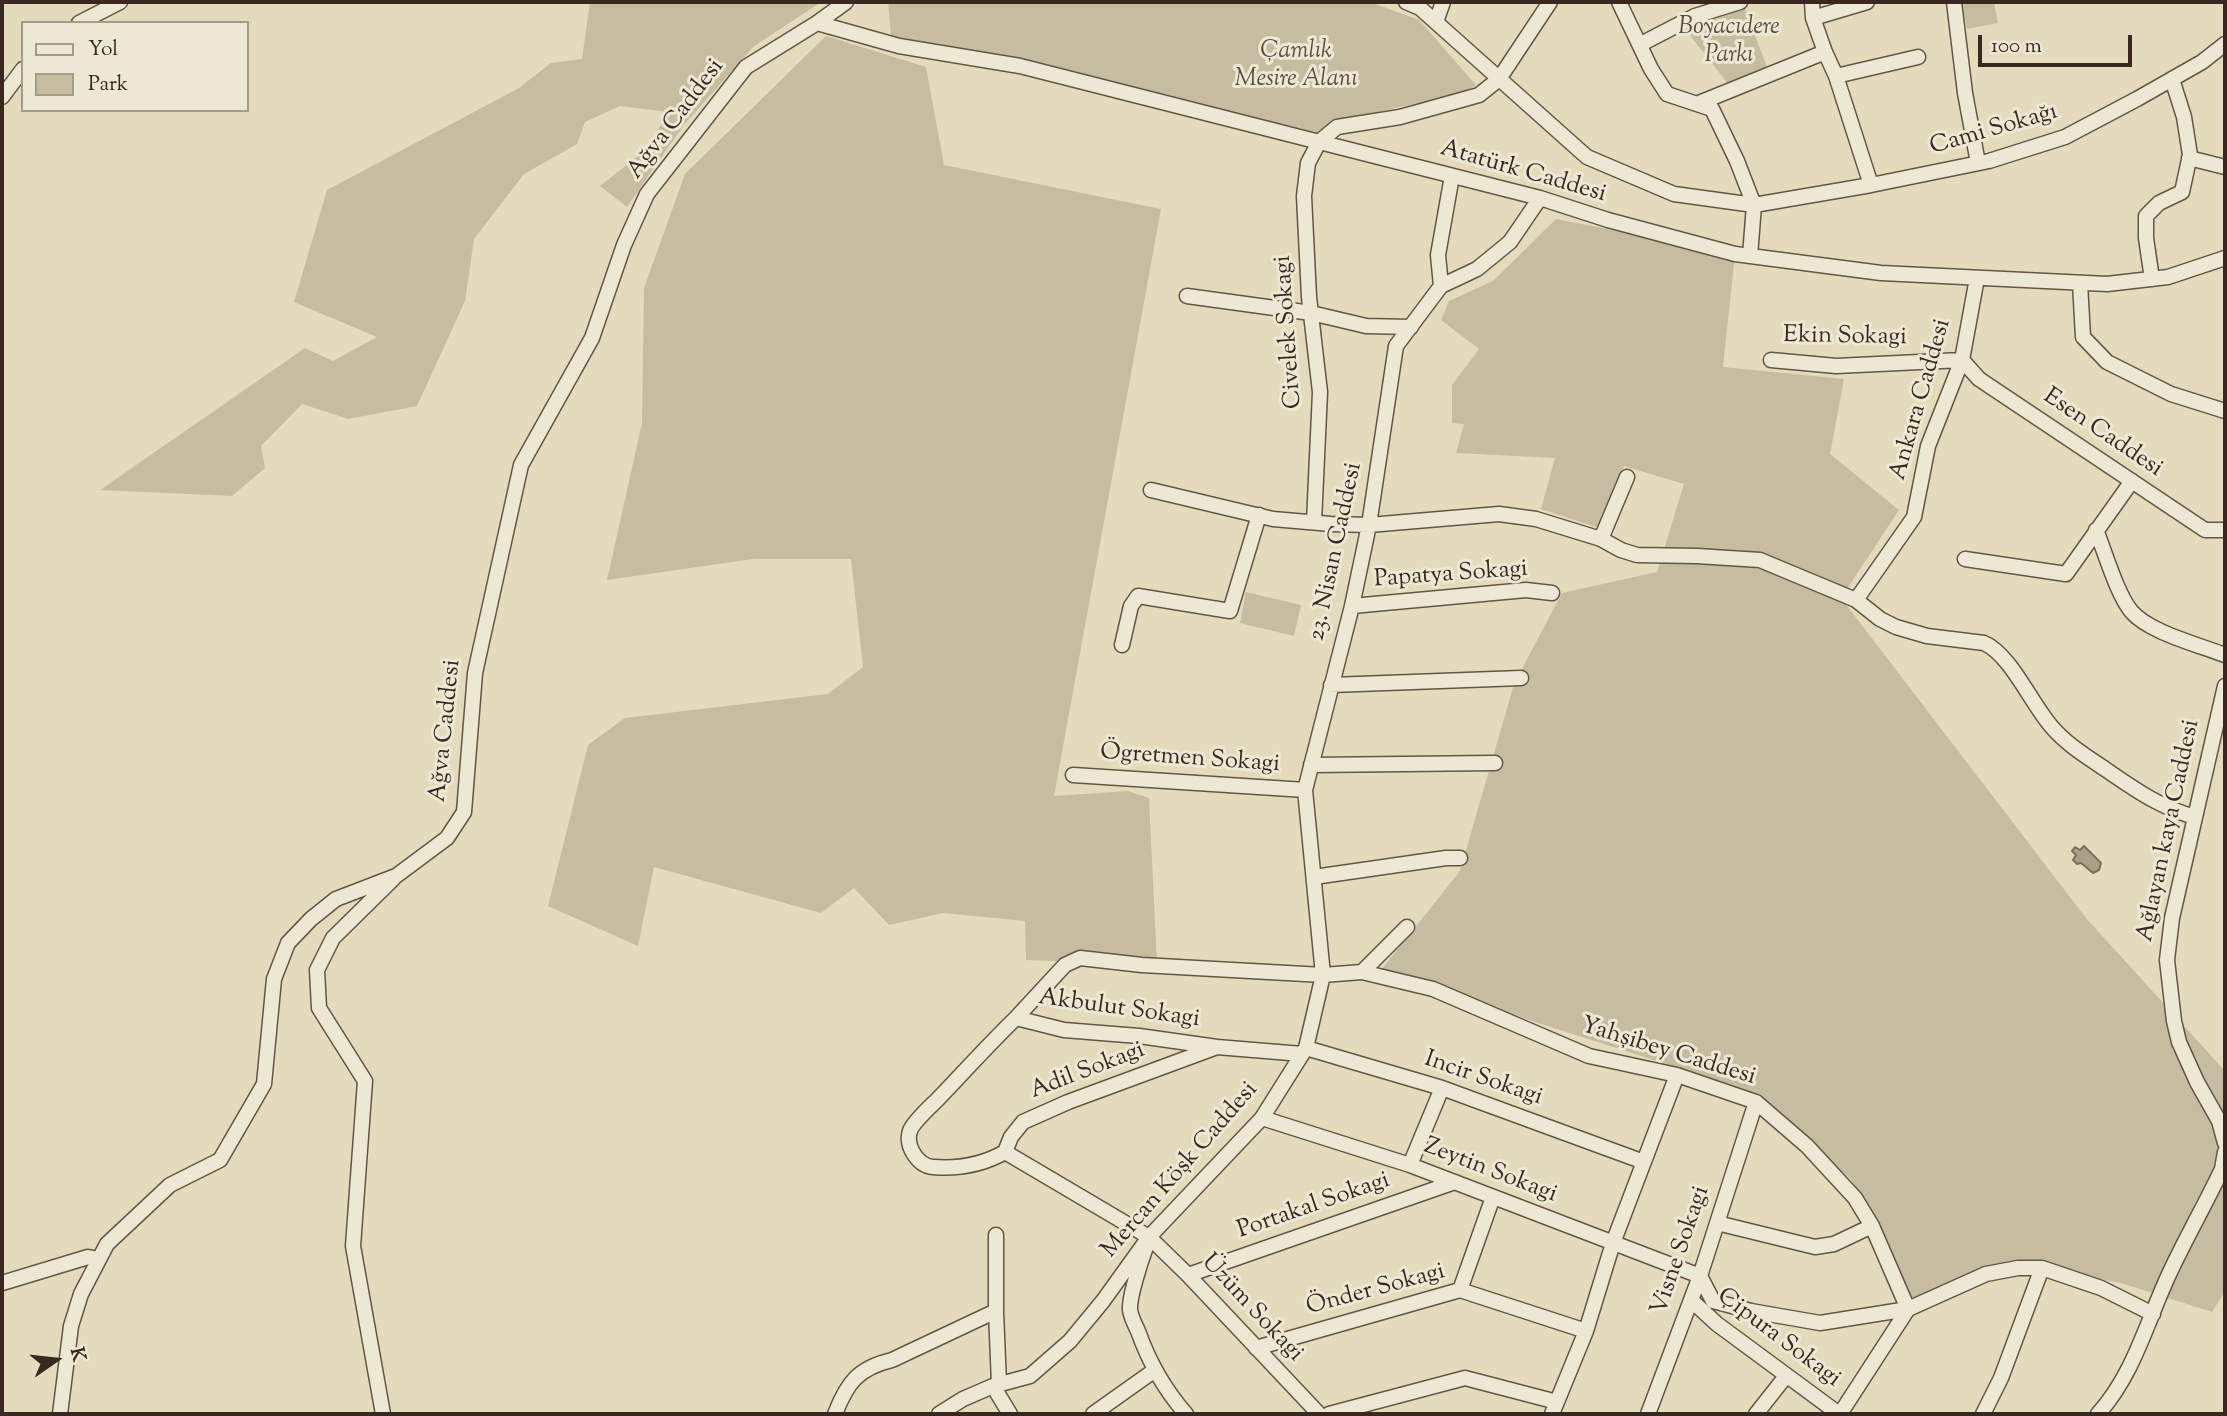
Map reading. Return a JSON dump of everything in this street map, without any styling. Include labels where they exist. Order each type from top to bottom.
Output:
[{"type":"street","points":[[83,21],[120,2]]},
{"type":"street","name":"Ağva Caddesi","points":[[60,1414],[71,1326],[80,1294],[107,1244],[170,1185],[220,1160],[264,1084],[275,979],[288,943],[311,919],[336,899],[396,876],[447,838],[464,812],[475,673],[521,465],[593,338],[624,245],[648,194],[746,67],[846,2]]},
{"type":"street","name":"Cami Sokağı","points":[[1406,2],[1420,8],[1587,157],[1674,194],[1754,205],[1978,163],[2065,136],[2202,62],[2225,44]]},
{"type":"street","points":[[1436,22],[1443,2]]},
{"type":"street","points":[[1319,142],[1337,127],[1401,117],[1479,95],[1499,79],[1550,2]]},
{"type":"street","points":[[1619,2],[1651,69],[1667,93],[1712,109],[1754,205],[1750,256]]},
{"type":"street","points":[[1641,44],[1695,16],[1740,2]]},
{"type":"street","points":[[1812,2],[1813,18],[1836,76],[1871,185]]},
{"type":"street","points":[[1813,18],[1867,2]]},
{"type":"street","points":[[1954,2],[1965,93],[1978,163]]},
{"type":"street","name":"Atatürk Caddesi","points":[[817,23],[899,46],[1020,66],[1540,198],[1608,220],[1735,254],[1881,273],[2107,284],[2168,278],[2225,258]]},
{"type":"street","points":[[1699,103],[1825,52]]},
{"type":"street","points":[[1836,76],[1918,57]]},
{"type":"street","points":[[2,97],[21,72]]},
{"type":"street","points":[[2152,279],[2146,216],[2159,203],[2182,192],[2189,158],[2183,117],[2172,79]]},
{"type":"street","name":"Civelek Sokagi","points":[[1314,522],[1320,392],[1311,313],[1304,196],[1308,163],[1319,142]]},
{"type":"street","points":[[2189,158],[2225,167]]},
{"type":"street","points":[[1441,286],[1438,255],[1452,176]]},
{"type":"street","name":"23. Nisan Caddesi","points":[[1323,975],[1305,790],[1352,606],[1369,524],[1396,346],[1441,286],[1476,269],[1510,242],[1540,198]]},
{"type":"street","name":"Ankara Caddesi","points":[[1856,600],[1914,517],[1928,446],[1962,360],[1977,278]]},
{"type":"street","points":[[2080,283],[2083,337],[2107,362],[2171,394],[2225,411]]},
{"type":"street","points":[[1188,296],[1311,313],[1366,326],[1410,327]]},
{"type":"street","name":"Ekin Sokagi","points":[[1771,360],[1836,366],[1962,360]]},
{"type":"street","name":"Esen Caddesi","points":[[1962,360],[1979,379],[2205,530],[2225,530]]},
{"type":"street","points":[[1601,539],[1627,477]]},
{"type":"street","points":[[1965,559],[2066,574],[2132,481]]},
{"type":"street","points":[[1151,490],[1259,515],[1314,522],[1369,524],[1499,514],[1536,519],[1601,539],[1637,555],[1760,560],[1856,600],[1881,620],[1912,633],[1991,646],[2003,657],[2041,713],[2065,740],[2153,802],[2195,817]]},
{"type":"street","points":[[1122,645],[1131,606],[1139,596],[1230,611],[1259,515]]},
{"type":"street","points":[[2096,530],[2125,603],[2136,616],[2152,627],[2225,655]]},
{"type":"street","name":"Papatya Sokagi","points":[[1352,606],[1525,590],[1552,593]]},
{"type":"street","points":[[1331,685],[1521,678]]},
{"type":"street","name":"Ağlayan kaya Caddesi","points":[[2225,686],[2168,940],[2168,981],[2179,1042],[2197,1082],[2220,1121],[2225,1143]]},
{"type":"street","points":[[1311,765],[1495,762]]},
{"type":"street","name":"Ögretmen Sokagi","points":[[1073,775],[1305,790]]},
{"type":"street","points":[[1314,877],[1460,858]]},
{"type":"street","points":[[383,1414],[353,1245],[365,1081],[319,1008],[317,970],[333,938],[396,876]]},
{"type":"street","points":[[1016,1018],[1065,965],[1080,958],[1142,965],[1323,975],[1362,972],[1407,927]]},
{"type":"street","name":"Yahşibey Caddesi","points":[[1362,972],[1433,989],[1589,1056],[1677,1075],[1756,1102],[1807,1146],[1855,1198],[1872,1226],[1908,1309]]},
{"type":"street","name":"Mercan Köşk Caddesi","points":[[939,1414],[963,1399],[996,1385],[1030,1376],[1070,1341],[1149,1237],[1262,1118],[1304,1051],[1323,975]]},
{"type":"street","name":"Akbulut Sokagi","points":[[910,1145],[910,1131],[924,1113],[1016,1018],[1063,1030],[1139,1036],[1217,1047],[1304,1051]]},
{"type":"street","name":"Adil Sokagi","points":[[910,1145],[916,1157],[929,1167],[953,1168],[991,1160],[1005,1152],[1011,1137],[1023,1122],[1068,1102],[1217,1047]]},
{"type":"street","name":"Incir Sokagi","points":[[1304,1051],[1442,1088],[1644,1162]]},
{"type":"street","points":[[1329,1414],[1465,1378],[1555,1408],[1586,1331],[1613,1243],[1677,1075]]},
{"type":"street","points":[[1410,1165],[1442,1088]]},
{"type":"street","name":"Visne Sokagi","points":[[1648,1414],[1700,1276],[1756,1102]]},
{"type":"street","name":"Zeytin Sokagi","points":[[1262,1118],[1410,1165],[1700,1276]]},
{"type":"street","name":"Üzüm Sokagi","points":[[1005,1152],[1149,1237],[1319,1414]]},
{"type":"street","points":[[2098,1414],[2129,1371],[2170,1272],[2222,1169],[2225,1153]]},
{"type":"street","name":"Portakal Sokagi","points":[[1188,1275],[1455,1182]]},
{"type":"street","points":[[1460,1290],[1493,1197]]},
{"type":"street","points":[[1717,1223],[1820,1247],[1872,1226]]},
{"type":"street","points":[[996,1235],[996,1385],[1010,1414]]},
{"type":"street","points":[[1149,1237],[1130,1310],[1155,1370],[1167,1391],[1186,1414]]},
{"type":"street","points":[[2,1283],[88,1257],[98,1259]]},
{"type":"street","points":[[1700,1276],[1713,1301],[1751,1311],[1820,1323],[1908,1309],[1986,1274],[2018,1268],[2042,1268],[2101,1288],[2153,1314]]},
{"type":"street","points":[[1983,1414],[2001,1378],[2042,1268]]},
{"type":"street","name":"Önder Sokagi","points":[[1256,1348],[1460,1290],[1586,1331]]},
{"type":"street","name":"Çipura Sokagi","points":[[1690,1300],[1717,1324],[1840,1414]]},
{"type":"street","points":[[1840,1414],[1853,1398],[1908,1309]]},
{"type":"street","points":[[835,1414],[842,1395],[856,1376],[874,1364],[892,1360],[996,1311]]},
{"type":"street","points":[[1093,1414],[1155,1370]]},
{"type":"street","points":[[1756,1414],[1786,1376]]},
{"type":"green space","points":[[590,2],[821,2],[753,47],[683,126],[627,207],[600,186],[647,149],[668,112],[620,106],[585,122],[577,144],[524,174],[474,239],[465,301],[417,406],[348,419],[302,404],[261,446],[265,468],[232,496],[100,490],[305,348],[333,361],[377,337],[294,302],[327,190],[519,88],[551,63],[582,59]]},
{"type":"green space","name":"Çamlık Mesire Alanı","points":[[888,2],[1370,2],[1419,20],[1476,85],[1463,93],[1332,122],[1313,138],[1021,64],[891,36]]},
{"type":"green space","points":[[1962,2],[1994,2],[1998,23],[1967,29]]},
{"type":"green space","name":"Boyacıdere Parkı","points":[[1745,9],[1767,67],[1729,85],[1685,29]]},
{"type":"green space","points":[[826,36],[926,67],[944,165],[1161,209],[1054,796],[1128,791],[1149,798],[1157,965],[1026,960],[1025,921],[943,913],[889,925],[854,888],[821,913],[654,867],[638,946],[548,906],[588,745],[625,718],[828,694],[863,667],[851,559],[753,559],[607,580],[642,423],[644,288],[685,174]]},
{"type":"green space","points":[[1556,219],[1735,254],[1723,367],[1844,379],[1830,454],[1899,510],[1841,598],[2086,918],[2225,1071],[2225,1291],[2212,1312],[2121,1283],[2042,1268],[2018,1268],[1916,1306],[1851,1179],[1732,1085],[1538,1023],[1382,969],[1460,871],[1514,684],[1562,593],[1657,572],[1684,484],[1624,466],[1599,528],[1541,509],[1555,458],[1456,453],[1464,424],[1452,423],[1452,385],[1479,349],[1441,320],[1449,301],[1493,281]]},
{"type":"green space","points":[[1246,592],[1301,605],[1294,636],[1240,623]]},
{"type":"shaded area","points":[[2084,846],[2101,863],[2099,870],[2093,873],[2073,860],[2076,855],[2072,851],[2075,847],[2080,850]]}]
